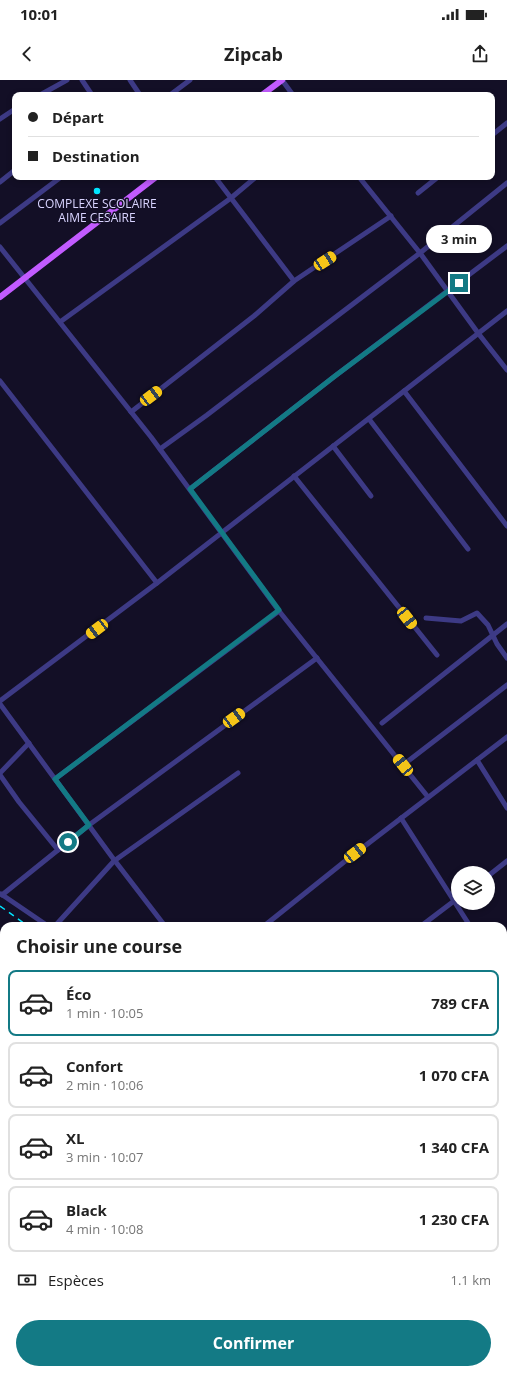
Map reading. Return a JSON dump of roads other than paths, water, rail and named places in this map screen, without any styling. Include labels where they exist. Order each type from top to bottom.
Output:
[{"type":"main road","points":[[266,92],[282,80]]},
{"type":"main road","points":[[0,297],[148,180]]},
{"type":"street","points":[[45,92],[67,80]]},
{"type":"street","points":[[82,80],[90,92]]},
{"type":"street","points":[[130,80],[138,92]]},
{"type":"street","points":[[174,92],[190,80]]},
{"type":"street","points":[[282,80],[291,92]]},
{"type":"street","points":[[0,119],[12,111]]},
{"type":"street","points":[[495,133],[507,123]]},
{"type":"street","points":[[0,182],[12,172]]},
{"type":"street","points":[[0,223],[57,180]]},
{"type":"street","points":[[217,180],[294,282]]},
{"type":"street","points":[[60,322],[231,198],[252,180]]},
{"type":"street","points":[[361,180],[420,253],[478,334],[507,370]]},
{"type":"street","points":[[418,193],[434,180]]},
{"type":"street","points":[[160,449],[420,253],[507,183]]},
{"type":"street","points":[[131,412],[254,316],[294,282],[391,216]]},
{"type":"street","points":[[190,489],[335,376],[507,246]]},
{"type":"street","points":[[0,247],[160,449],[279,610],[428,797]]},
{"type":"street","points":[[162,922],[114,861],[0,703],[157,584],[507,311]]},
{"type":"street","points":[[0,381],[157,584]]},
{"type":"street","points":[[404,391],[507,526]]},
{"type":"street","points":[[369,419],[468,549]]},
{"type":"street","points":[[333,446],[371,496]]},
{"type":"street","points":[[294,476],[437,655]]},
{"type":"street","points":[[55,779],[279,610]]},
{"type":"street","points":[[426,618],[461,621],[477,613],[488,625],[497,644],[507,658]]},
{"type":"street","points":[[382,723],[507,624]]},
{"type":"street","points":[[42,922],[1,894],[89,825],[317,658]]},
{"type":"street","points":[[403,765],[507,685]]},
{"type":"street","points":[[269,922],[507,737]]},
{"type":"street","points":[[29,743],[0,774],[19,802],[58,850]]},
{"type":"street","points":[[477,760],[505,799],[507,808]]},
{"type":"street","points":[[59,922],[114,861],[238,773]]},
{"type":"street","points":[[401,818],[451,893]]},
{"type":"street","points":[[495,870],[507,861]]},
{"type":"street","points":[[426,922],[451,904]]},
{"type":"street","points":[[461,910],[468,922]]},
{"type":"railway","points":[[0,906],[22,922]]},
{"type":"place","name":"COMPLEXE SCOLAIRE AIME CESAIRE","points":[[97,191]]}]
